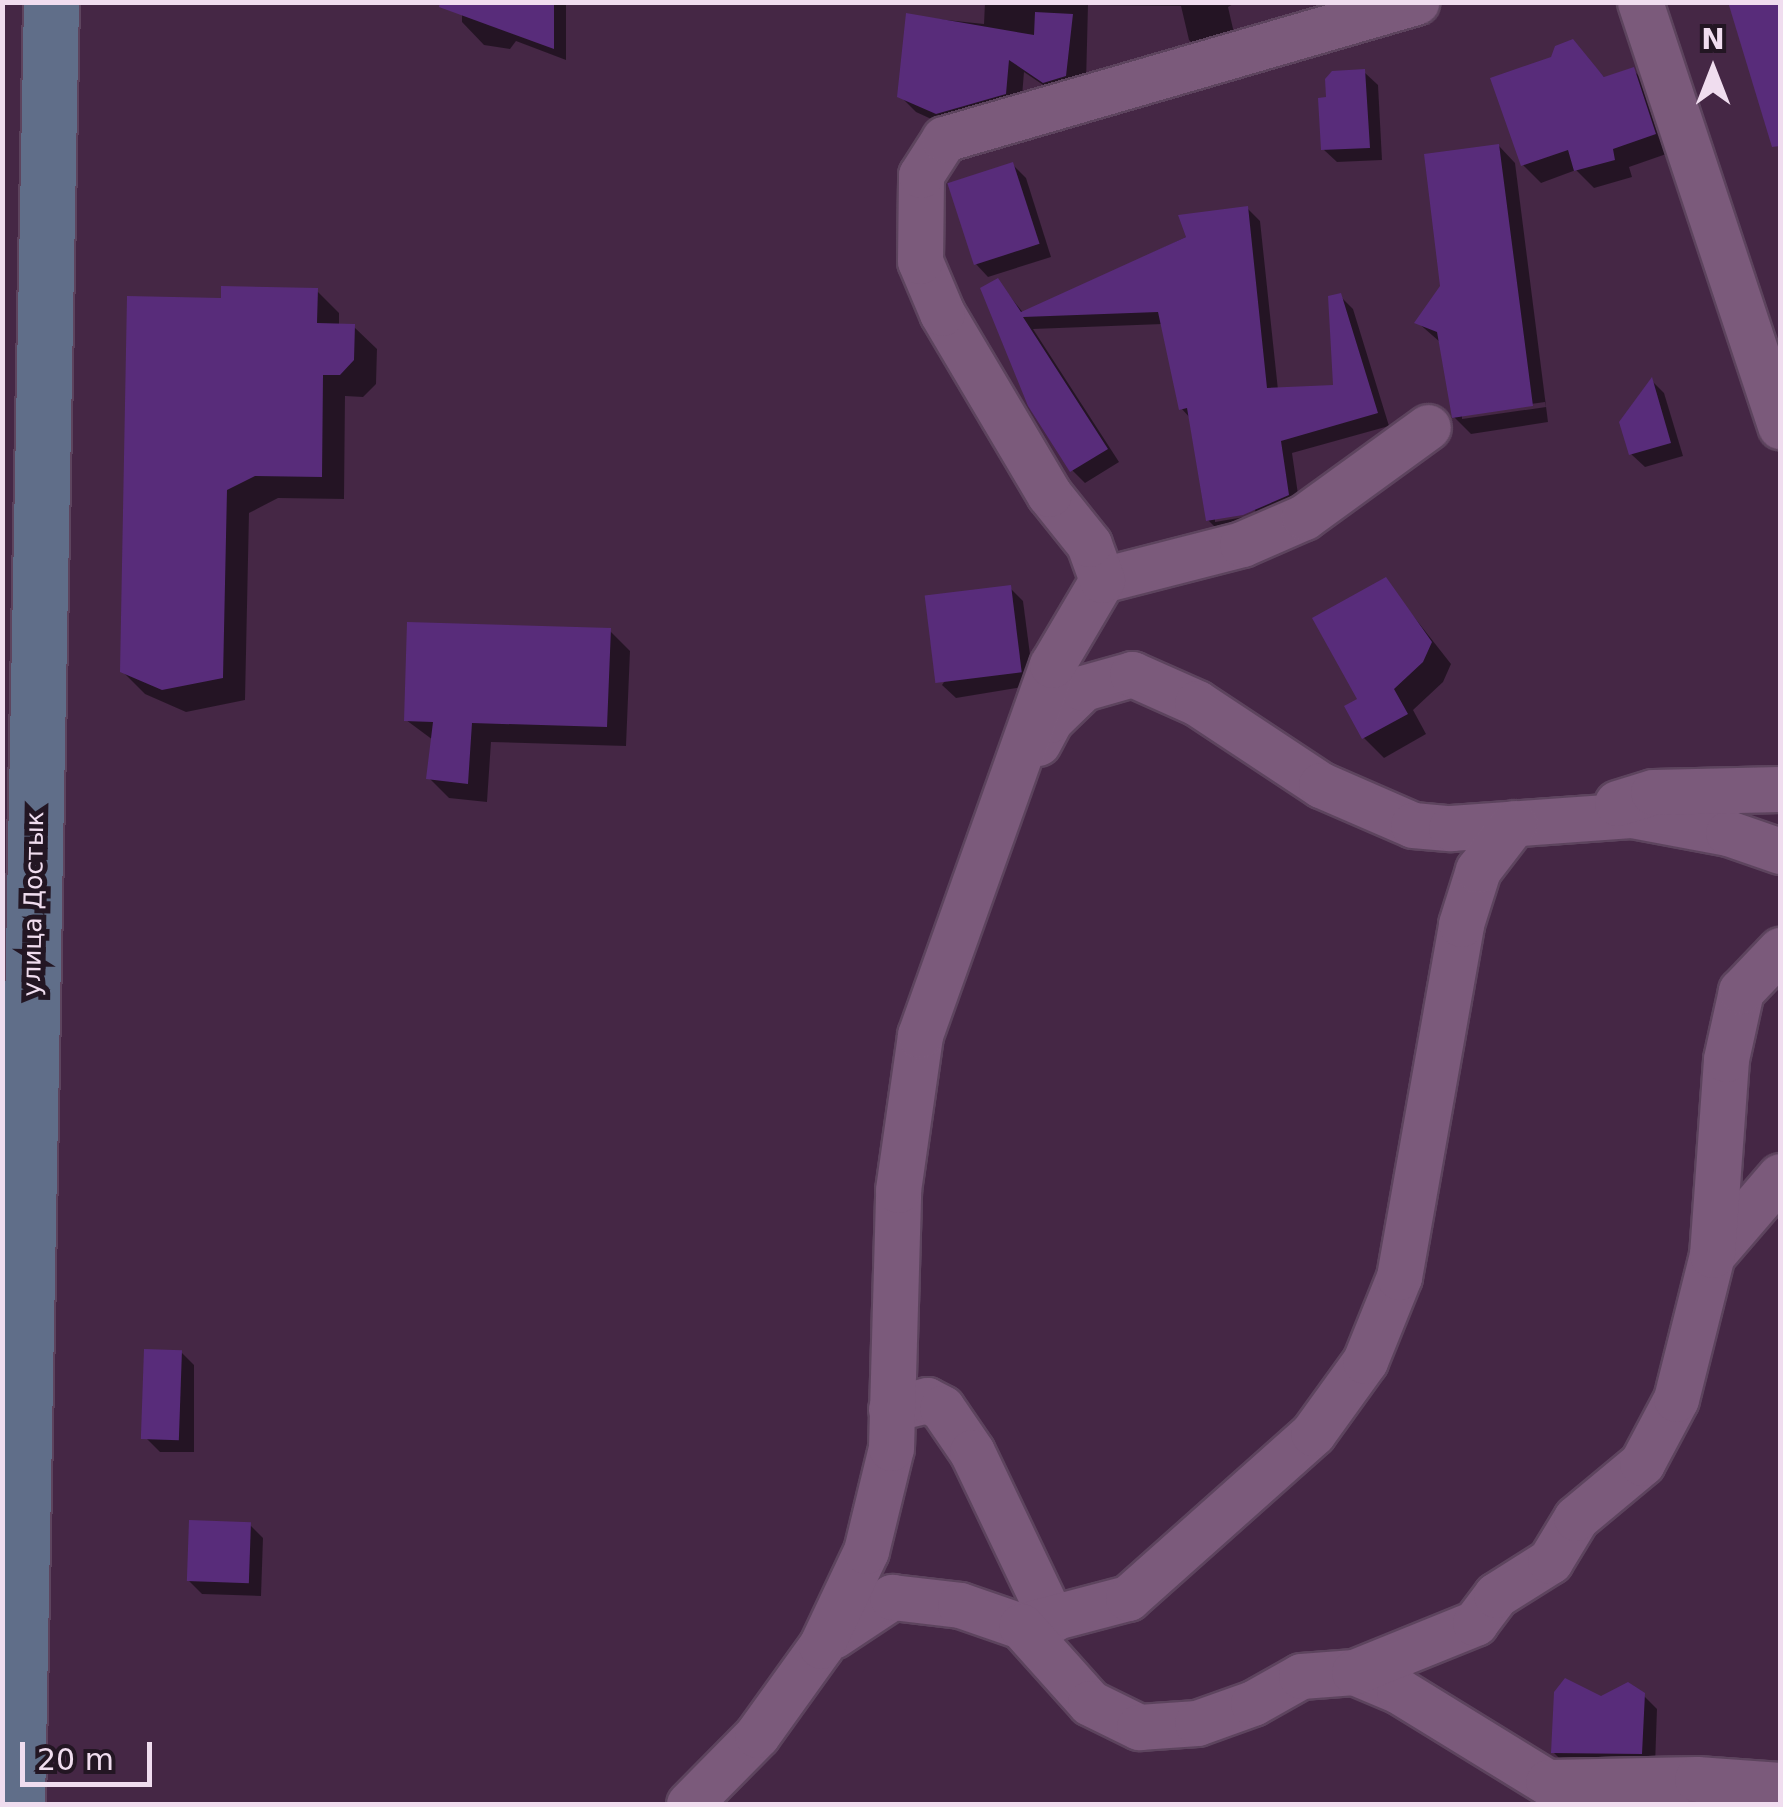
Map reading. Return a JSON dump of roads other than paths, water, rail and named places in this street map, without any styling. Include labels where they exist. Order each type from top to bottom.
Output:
[{"type":"main road","name":"улица Достык","points":[[16,1804],[51,2]]},
{"type":"street","points":[[1102,580],[1089,544],[969,369],[920,261],[921,175],[930,155],[944,139],[1416,2]]},
{"type":"street","points":[[1640,2],[1780,426]]},
{"type":"street","points":[[689,1804],[757,1735],[821,1646],[848,1599],[880,1504],[891,1409],[898,1190],[920,1035],[1052,665],[1102,580],[1242,544],[1304,517],[1428,428]]},
{"type":"street","points":[[1072,635],[1083,688]]},
{"type":"street","points":[[1002,804],[1050,720],[1083,688],[1132,674],[1156,682],[1321,785],[1413,825],[1632,815],[1728,833],[1780,852]]},
{"type":"street","points":[[1562,819],[1654,792],[1780,789]]},
{"type":"street","points":[[821,1646],[866,1608],[892,1597],[960,1605],[1037,1623],[1128,1598],[1313,1433],[1365,1361],[1399,1278],[1461,924],[1478,870],[1514,822]]},
{"type":"street","points":[[891,1409],[927,1400],[942,1408],[972,1452],[1037,1623],[1090,1703],[1139,1727],[1198,1722],[1254,1704],[1302,1676],[1354,1672],[1475,1623],[1496,1595],[1550,1562],[1576,1518],[1642,1463],[1676,1399],[1712,1254],[1726,1059],[1741,991],[1780,950]]},
{"type":"street","points":[[1712,1254],[1780,1176]]},
{"type":"street","points":[[1354,1672],[1399,1691],[1565,1793],[1697,1779],[1780,1786]]}]
